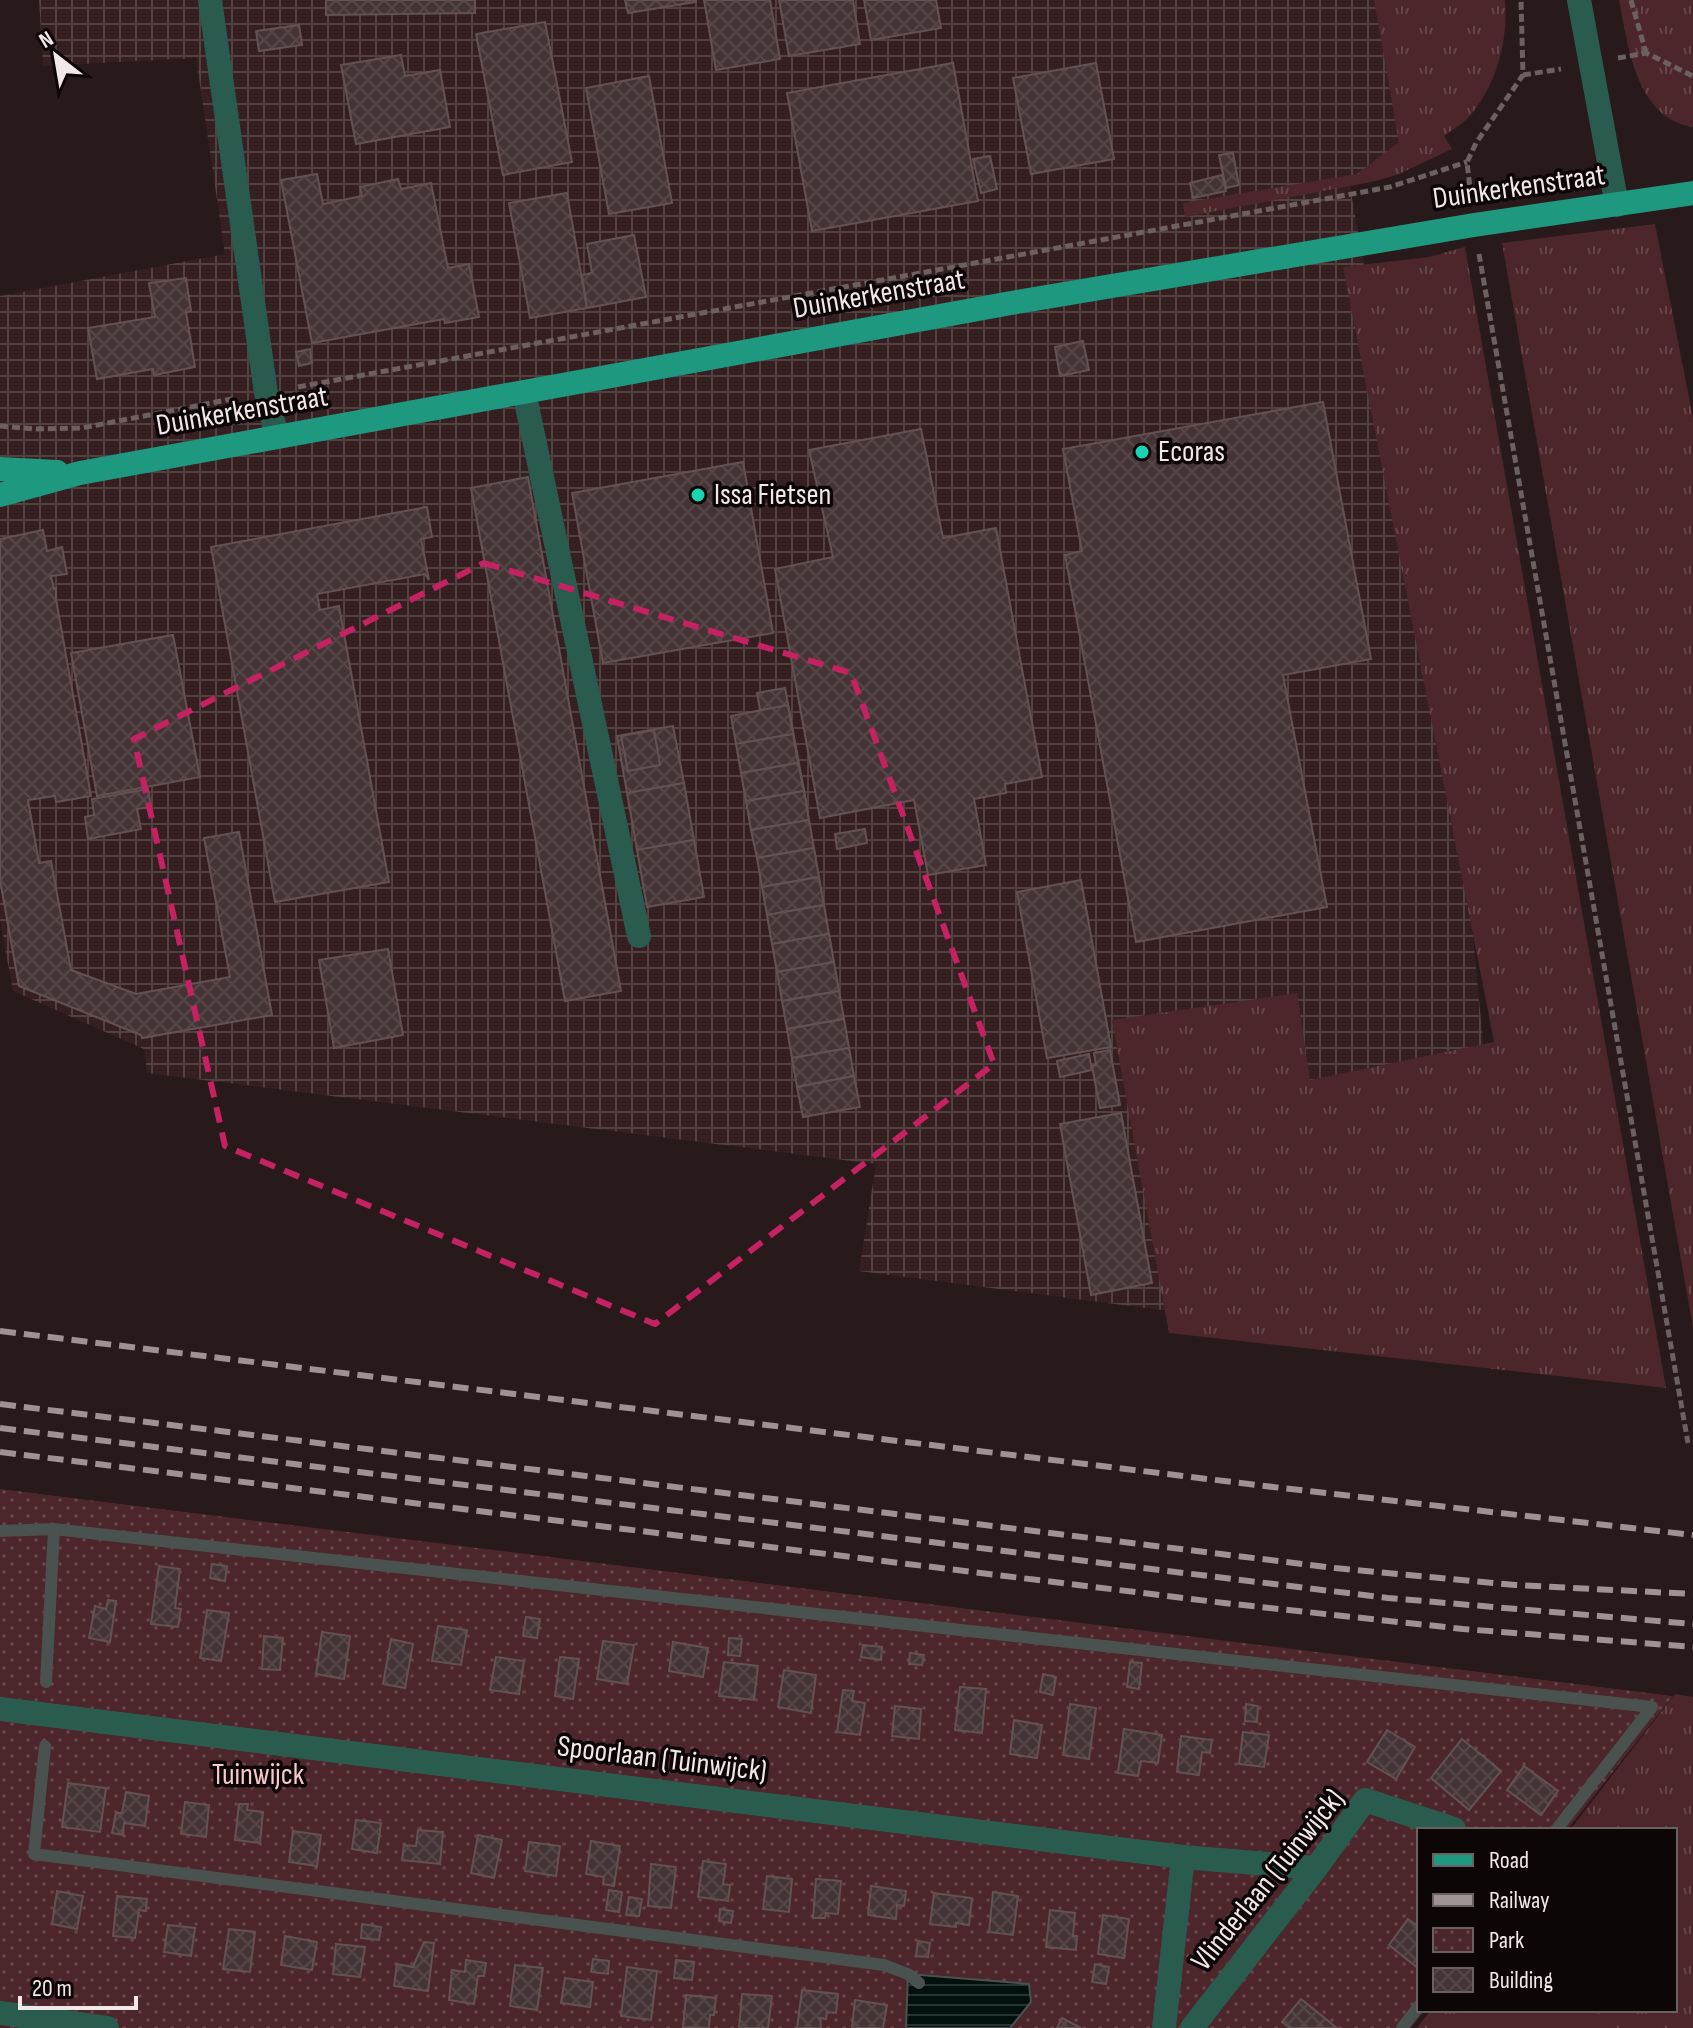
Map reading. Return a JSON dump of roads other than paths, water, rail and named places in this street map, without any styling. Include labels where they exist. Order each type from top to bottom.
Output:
[{"type":"main road","name":"Duinkerkenstraat","points":[[0,495],[80,473],[1011,303],[1474,225],[1693,193]]},
{"type":"main road","name":"Duinkerkenstraat","points":[[0,469],[80,473]]},
{"type":"street","points":[[210,0],[266,393],[277,437]]},
{"type":"street","points":[[1579,0],[1617,205]]},
{"type":"street","points":[[524,392],[639,936]]},
{"type":"street","name":"Spoorlaan (Tuinwijck)","points":[[0,1709],[1183,1857],[1316,1868]]},
{"type":"street","name":"Vlinderlaan (Tuinwijck)","points":[[1192,2028],[1365,1800],[1451,1828]]},
{"type":"street","points":[[1164,2028],[1183,1857]]},
{"type":"street","points":[[0,2013],[107,2028]]},
{"type":"waterway","points":[[0,1531],[54,1529],[1652,1707],[1558,1828]]},
{"type":"waterway","points":[[46,1682],[54,1529]]},
{"type":"waterway","points":[[45,1746],[34,1854],[884,1965],[908,1974],[919,1983]]},
{"type":"waterway","points":[[1402,2028],[1417,2009]]},
{"type":"railway","points":[[0,1331],[1273,1487],[1693,1535]]},
{"type":"railway","points":[[0,1404],[1335,1568],[1515,1585],[1693,1594]]},
{"type":"railway","points":[[0,1428],[1388,1598],[1693,1624]]},
{"type":"railway","points":[[0,1452],[1224,1603],[1463,1629],[1693,1647]]},
{"type":"place","name":"Ecoras","points":[[1142,452]]},
{"type":"place","name":"Issa Fietsen","points":[[698,495]]},
{"type":"park label","name":"Tuinwijck","points":[[258,1775]]}]
